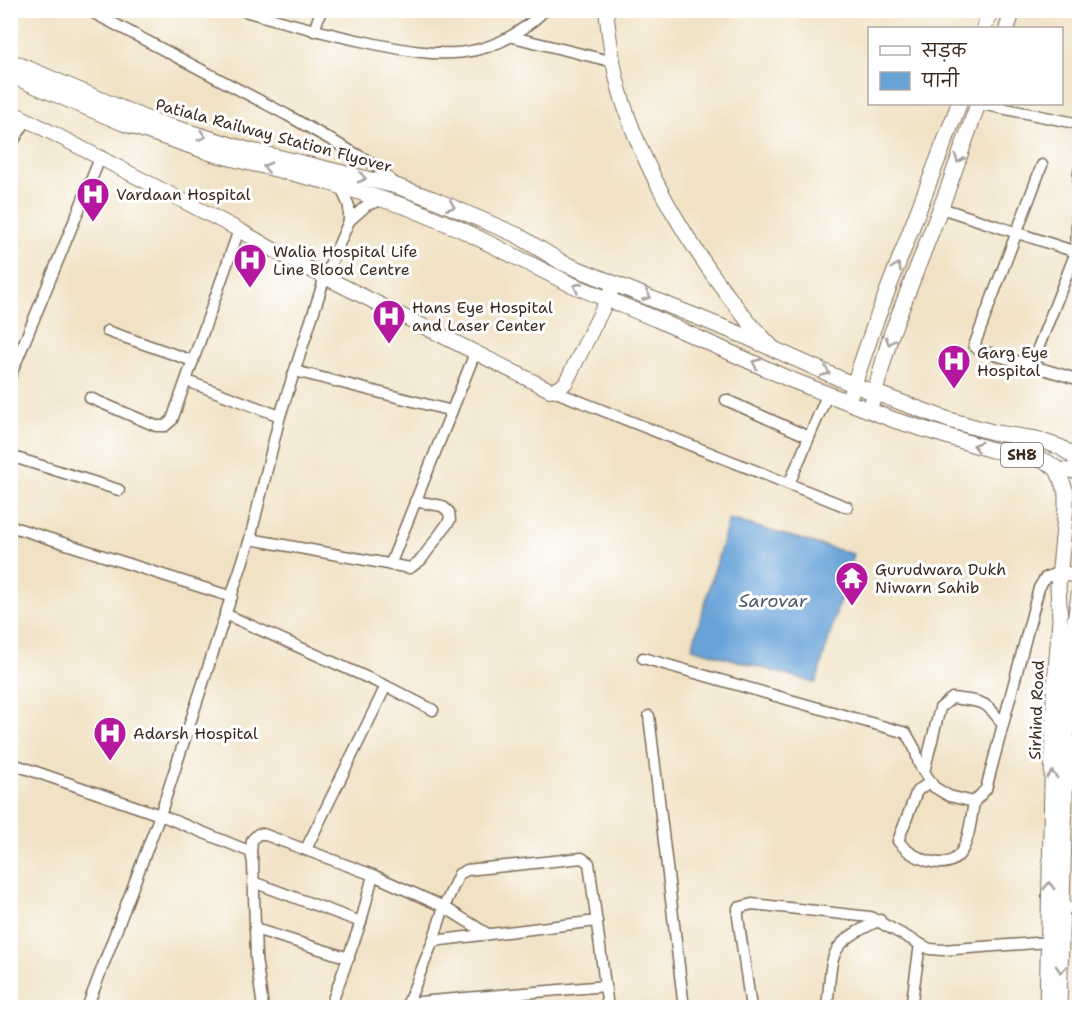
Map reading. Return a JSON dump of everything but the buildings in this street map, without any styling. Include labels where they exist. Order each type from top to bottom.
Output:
[{"type":"main road","points":[[984,27],[991,10]]},
{"type":"main road","points":[[1007,27],[1013,10]]},
{"type":"main road","name":"Patiala Railway Station Flyover","points":[[10,62],[149,120],[327,175],[340,186],[385,199],[460,229],[606,300],[656,319],[789,379],[869,410]]},
{"type":"main road","name":"Patiala Railway Station Flyover","points":[[10,75],[139,129],[214,154],[396,186],[466,212],[517,235],[563,263],[742,335],[874,393],[996,433],[1036,439],[1060,447]]},
{"type":"main road","points":[[849,402],[958,105]]},
{"type":"main road","points":[[869,410],[891,334],[980,105]]},
{"type":"main road","name":"SH8","points":[[869,410],[992,450],[1047,462],[1057,469],[1066,492],[1065,522],[1054,579]]},
{"type":"main road","name":"SH8","points":[[1060,447],[1080,465]]},
{"type":"main road","name":"Sirhind Road","points":[[1047,942],[1054,686],[1060,619],[1054,579]]},
{"type":"main road","name":"Sirhind Road","points":[[1059,1008],[1069,659],[1080,589]]},
{"type":"main road","name":"SH8","points":[[1047,942],[1047,1008]]},
{"type":"street","points":[[88,10],[287,115],[377,166],[396,186]]},
{"type":"street","points":[[241,10],[314,31],[417,53],[438,54],[458,54],[487,47],[513,37],[545,10]]},
{"type":"street","points":[[314,31],[321,10]]},
{"type":"street","points":[[606,10],[619,88],[641,151],[682,228],[749,322],[777,351]]},
{"type":"street","points":[[513,37],[614,62]]},
{"type":"street","points":[[985,105],[1080,124]]},
{"type":"street","points":[[10,111],[100,156],[325,278],[550,390],[847,507]]},
{"type":"street","points":[[10,147],[27,119]]},
{"type":"street","points":[[10,377],[100,156]]},
{"type":"street","points":[[1042,165],[973,343],[976,349],[1080,380]]},
{"type":"street","points":[[1079,171],[1076,252],[1080,277]]},
{"type":"street","points":[[87,1008],[160,815],[250,539],[280,416],[325,278],[349,221],[349,206],[340,186]]},
{"type":"street","points":[[349,221],[367,205],[385,199]]},
{"type":"street","points":[[941,208],[1076,252]]},
{"type":"street","points":[[90,398],[156,426],[165,426],[172,420],[239,230]]},
{"type":"street","points":[[1031,366],[1076,252]]},
{"type":"street","points":[[550,390],[560,388],[566,382],[616,283]]},
{"type":"street","points":[[107,331],[192,361]]},
{"type":"street","points":[[390,566],[475,353]]},
{"type":"street","points":[[295,371],[452,411]]},
{"type":"street","points":[[187,381],[280,416]]},
{"type":"street","points":[[789,484],[828,393]]},
{"type":"street","points":[[726,400],[809,437]]},
{"type":"street","points":[[1060,447],[1080,452]]},
{"type":"street","points":[[10,456],[119,490]]},
{"type":"street","points":[[1057,469],[1080,472]]},
{"type":"street","points":[[250,539],[410,568],[415,566],[450,520],[449,512],[442,506],[416,501]]},
{"type":"street","points":[[10,526],[232,597]]},
{"type":"street","points":[[930,782],[917,791],[898,841],[908,854],[943,864],[958,858],[967,843],[974,802],[986,789],[1039,588],[1054,579],[1080,577]]},
{"type":"street","points":[[1054,579],[1079,594]]},
{"type":"street","points":[[225,614],[386,686],[433,710]]},
{"type":"street","points":[[643,658],[906,733],[915,749],[919,764],[934,787],[950,796],[974,802]]},
{"type":"street","points":[[306,849],[386,686]]},
{"type":"street","points":[[924,772],[940,708],[952,698],[978,701],[991,707],[1003,725]]},
{"type":"street","points":[[649,716],[684,1008]]},
{"type":"street","points":[[10,763],[160,815],[251,852]]},
{"type":"street","points":[[263,1008],[257,975],[251,852],[252,840],[258,834],[306,849],[373,875],[444,907],[486,933]]},
{"type":"street","points":[[606,986],[407,1005],[459,874],[467,870],[582,858],[589,863],[606,986],[608,1008]]},
{"type":"street","points":[[330,1008],[361,922],[373,875]]},
{"type":"street","points":[[253,882],[361,922]]},
{"type":"street","points":[[751,1008],[738,908],[752,904],[870,917],[880,920],[930,949],[1047,942]]},
{"type":"street","points":[[1063,907],[1080,909]]},
{"type":"street","points":[[827,1008],[835,951],[842,941],[852,934],[880,920]]},
{"type":"street","points":[[433,940],[597,921]]},
{"type":"street","points":[[255,929],[348,958]]},
{"type":"street","points":[[910,1008],[920,944]]},
{"type":"water","name":"Sarovar","points":[[729,519],[853,554],[816,683],[692,648]]},
{"type":"place","name":"Vardaan Hospital","points":[[93,223]]},
{"type":"place","name":"Walia Hospital Life Line Blood Centre","points":[[250,289]]},
{"type":"place","name":"Hans Eye Hospital and Laser Center","points":[[389,345]]},
{"type":"place","name":"Garg Eye Hospital","points":[[954,390]]},
{"type":"place","name":"Gurudwara Dukh Niwarn Sahib","points":[[852,607]]},
{"type":"place","name":"Adarsh Hospital","points":[[110,762]]}]
